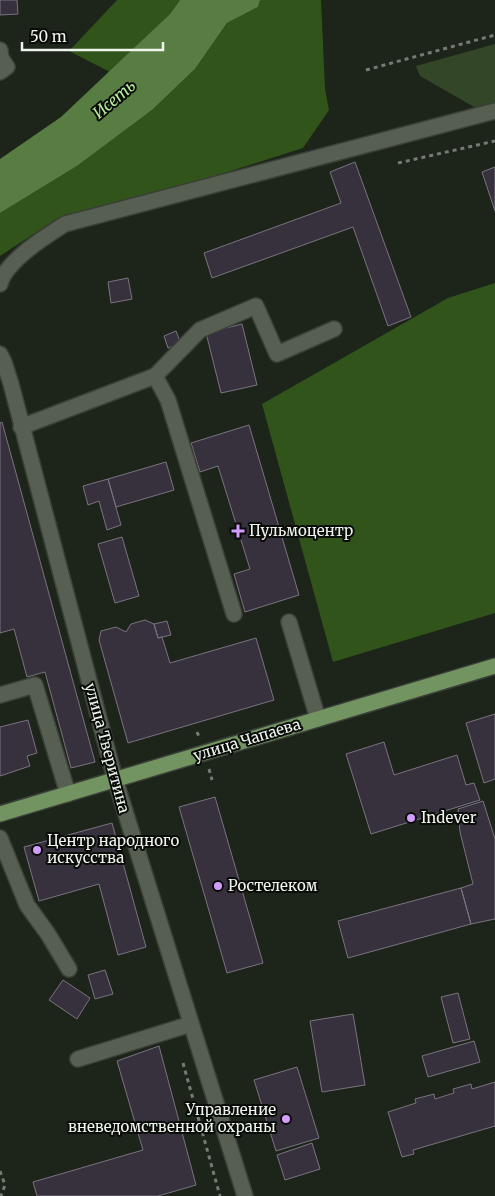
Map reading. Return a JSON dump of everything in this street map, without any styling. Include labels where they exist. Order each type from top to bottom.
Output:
[{"type":"main road","name":"улица Чапаева","points":[[0,814],[495,666]]},
{"type":"street","points":[[0,50],[1,58],[7,67],[0,72]]},
{"type":"street","points":[[0,284],[2,277],[27,250],[65,224],[495,111]]},
{"type":"street","points":[[21,427],[155,376],[200,330],[256,306],[277,354],[334,329]]},
{"type":"street","name":"улица Тверитина","points":[[0,354],[4,362],[5,386],[21,427],[115,779],[244,1196]]},
{"type":"street","points":[[155,376],[168,400],[234,614]]},
{"type":"street","points":[[289,622],[318,718]]},
{"type":"street","points":[[0,695],[35,685],[68,794]]},
{"type":"street","points":[[0,838],[26,905],[48,934],[69,969]]},
{"type":"street","points":[[78,1059],[191,1024]]},
{"type":"path","points":[[366,70],[495,35]]},
{"type":"path","points":[[398,163],[495,141]]},
{"type":"path","points":[[183,1063],[220,1196]]},
{"type":"path","points":[[0,1170],[5,1185],[2,1196]]},
{"type":"shaded area","points":[[117,0],[180,0],[170,14],[110,72],[69,51]]},
{"type":"shaded area","points":[[260,0],[321,0],[325,89],[329,110],[303,148],[184,186],[58,218],[0,256],[0,213],[77,166],[152,110],[195,69],[227,23],[258,7]]},
{"type":"shaded area","points":[[495,44],[495,103],[476,108],[420,76],[416,66]]},
{"type":"shaded area","points":[[495,283],[495,613],[333,662],[262,404],[448,298]]},
{"type":"water","name":"Исеть","points":[[180,0],[260,0],[258,7],[227,23],[195,69],[152,110],[77,166],[0,213],[0,159],[61,117],[170,14]]},
{"type":"building","points":[[0,0],[17,0],[18,14],[0,15]]},
{"type":"building","points":[[355,162],[411,317],[388,326],[353,227],[212,278],[204,253],[341,203],[330,172]]},
{"type":"building","points":[[495,167],[495,211],[482,172]]},
{"type":"building","points":[[128,278],[132,299],[111,303],[108,282]]},
{"type":"building","points":[[242,324],[257,385],[221,393],[206,333]]},
{"type":"building","points":[[176,331],[181,344],[168,348],[164,336]]},
{"type":"building","points":[[2,422],[95,762],[71,768],[45,672],[27,677],[14,629],[0,633],[0,423]]},
{"type":"building","points":[[249,425],[299,595],[245,612],[234,574],[250,569],[218,466],[200,472],[191,443]]},
{"type":"building","points":[[166,462],[174,490],[116,507],[108,479]]},
{"type":"building","points":[[108,479],[121,525],[107,530],[99,501],[88,505],[83,486]]},
{"type":"building","points":[[122,537],[139,596],[115,603],[98,544]]},
{"type":"building","points":[[145,620],[154,624],[158,638],[162,637],[170,663],[256,638],[274,700],[128,743],[99,640],[101,631],[116,627],[126,632],[131,624]]},
{"type":"building","points":[[167,621],[171,635],[158,638],[154,624]]},
{"type":"building","points":[[495,714],[495,779],[484,783],[466,723]]},
{"type":"building","points":[[28,720],[37,753],[27,756],[30,766],[0,776],[0,727]]},
{"type":"building","points":[[384,742],[394,775],[457,755],[466,785],[474,783],[480,800],[371,834],[346,754]]},
{"type":"building","points":[[215,797],[263,963],[227,973],[179,807]]},
{"type":"building","points":[[483,801],[495,839],[495,919],[471,924],[461,888],[473,884],[460,832],[458,809]]},
{"type":"building","points":[[112,823],[146,947],[118,955],[99,884],[39,901],[24,847]]},
{"type":"building","points":[[461,888],[471,924],[348,958],[338,921]]},
{"type":"building","points":[[105,970],[113,994],[95,999],[88,975]]},
{"type":"building","points":[[63,980],[90,998],[77,1019],[49,1000]]},
{"type":"building","points":[[458,993],[470,1039],[453,1043],[441,997]]},
{"type":"building","points":[[353,1014],[365,1085],[322,1092],[310,1021]]},
{"type":"building","points":[[474,1041],[480,1062],[428,1077],[422,1056]]},
{"type":"building","points":[[159,1046],[196,1185],[158,1196],[37,1196],[33,1182],[143,1150],[117,1061]]},
{"type":"building","points":[[297,1067],[319,1138],[276,1151],[254,1080]]},
{"type":"building","points":[[495,1082],[495,1126],[413,1150],[414,1154],[402,1157],[388,1112],[416,1103],[415,1099],[434,1094],[435,1099],[454,1093],[453,1089],[471,1084],[472,1089]]},
{"type":"building","points":[[312,1143],[320,1169],[285,1180],[277,1155]]},
{"type":"place","name":"Пульмоцентр","points":[[238,531]]},
{"type":"place","name":"Indever","points":[[411,818]]},
{"type":"place","name":"Центр народного искусства","points":[[37,850]]},
{"type":"place","name":"Ростелеком","points":[[218,886]]},
{"type":"place","name":"Управление вневедомственной охраны","points":[[286,1119]]}]
